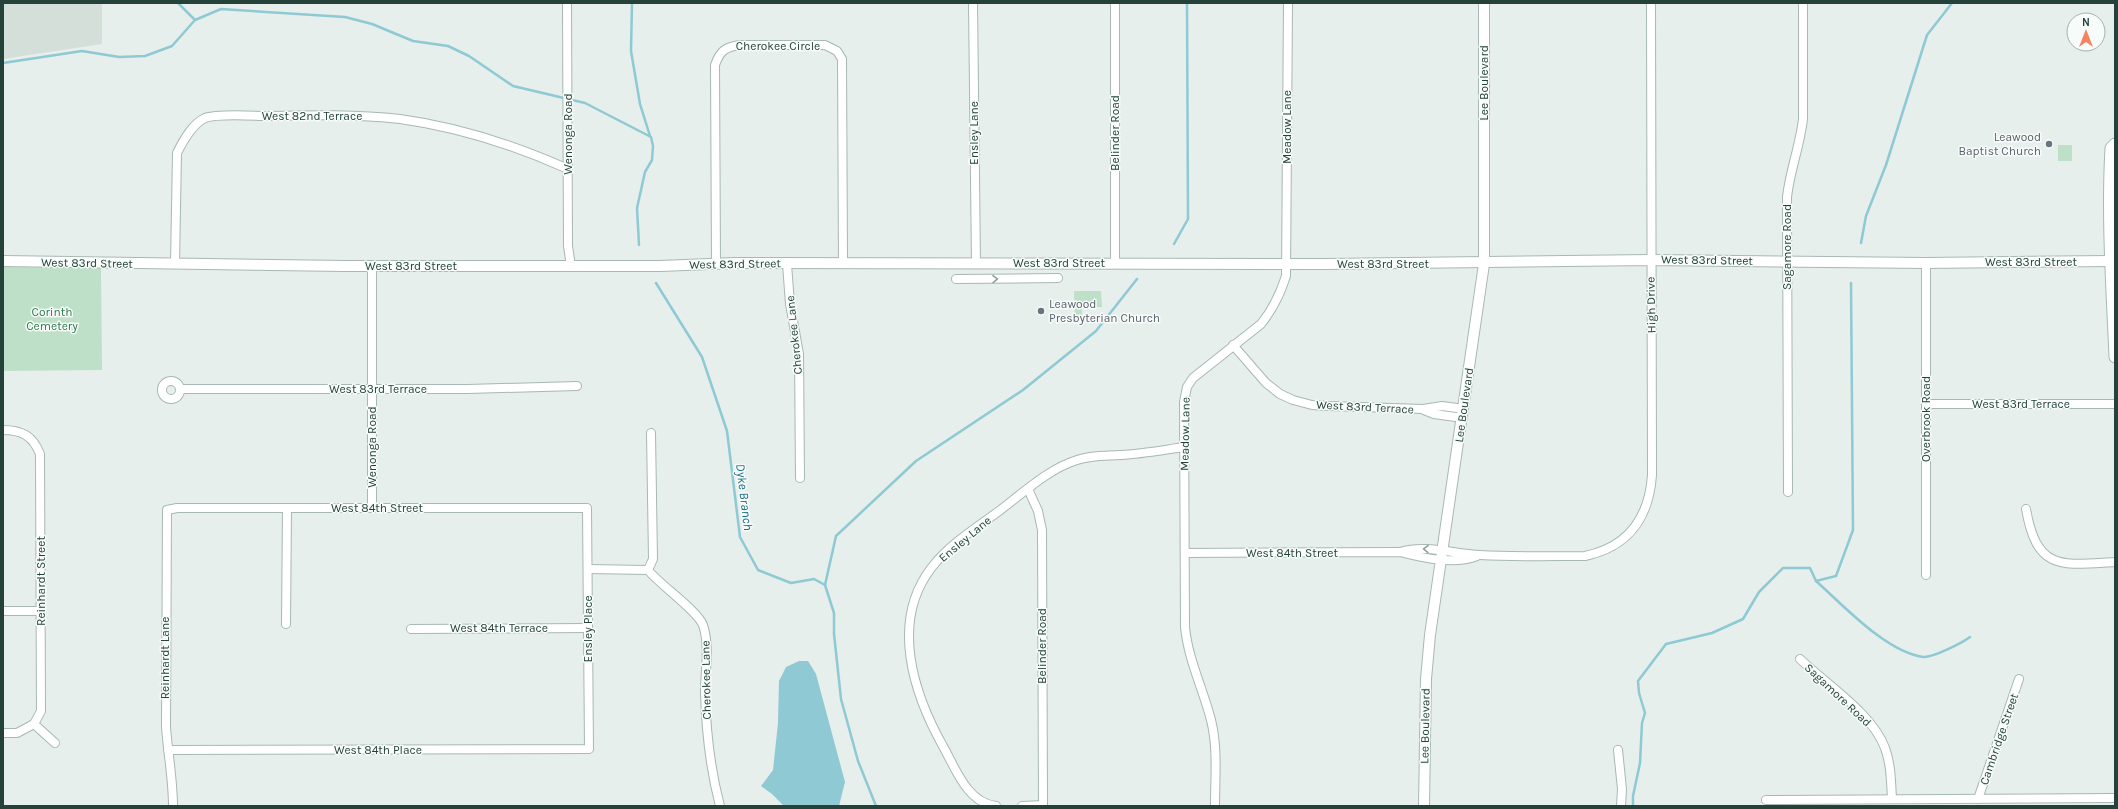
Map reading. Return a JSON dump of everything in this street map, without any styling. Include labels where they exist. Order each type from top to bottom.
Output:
[{"type":"main road","points":[[2115,144],[2111,148],[2110,168],[2115,357]]},
{"type":"street","name":"Wenonga Road","points":[[567,3],[568,246],[571,266]]},
{"type":"street","name":"Ensley Lane","points":[[973,3],[976,263]]},
{"type":"street","name":"Belinder Road","points":[[1115,3],[1115,263]]},
{"type":"street","name":"Meadow Lane","points":[[1215,806],[1214,739],[1211,720],[1186,638],[1184,553],[1184,402],[1187,387],[1193,378],[1206,366],[1261,324],[1270,313],[1286,276],[1288,3]]},
{"type":"street","name":"Lee Boulevard","points":[[1424,806],[1426,679],[1430,635],[1484,264],[1484,3]]},
{"type":"street","name":"High Drive","points":[[1592,555],[1615,545],[1629,533],[1641,518],[1651,492],[1651,3]]},
{"type":"street","name":"Sagamore Road","points":[[1788,492],[1786,261],[1789,182],[1801,138],[1803,119],[1803,3]]},
{"type":"street","name":"Cherokee Circle","points":[[716,264],[715,65],[719,54],[727,47],[740,45],[825,45],[837,51],[842,59],[843,263]]},
{"type":"street","name":"West 82nd Terrace","points":[[175,264],[177,153],[184,139],[205,118],[222,116],[317,115],[399,119],[482,136],[568,168]]},
{"type":"street","name":"West 83rd Street","points":[[3,262],[372,266],[571,266],[843,263],[1484,264],[1651,260],[1926,262],[2113,261]]},
{"type":"street","name":"Overbrook Road","points":[[1926,262],[1926,576]]},
{"type":"street","name":"Cherokee Lane","points":[[787,264],[790,304],[799,354],[800,478]]},
{"type":"street","name":"Wenonga Road","points":[[372,266],[372,507]]},
{"type":"street","points":[[956,279],[1058,278]]},
{"type":"street","name":"West 83rd Terrace","points":[[1233,345],[1266,383],[1280,394],[1293,400],[1312,405],[1423,409],[1434,414],[1463,413]]},
{"type":"street","name":"West 83rd Terrace","points":[[180,390],[371,388],[468,389],[577,386]]},
{"type":"street","name":"West 83rd Terrace","points":[[1926,404],[2115,404]]},
{"type":"street","name":"Reinhardt Street","points":[[3,430],[24,432],[32,438],[40,454],[41,711],[34,724]]},
{"type":"street","points":[[588,569],[648,570],[653,559],[651,433]]},
{"type":"street","name":"Ensley Lane","points":[[996,806],[982,802],[966,788],[930,723],[922,705],[913,676],[909,629],[920,586],[931,568],[953,546],[1054,470],[1067,463],[1084,458],[1146,453],[1184,447]]},
{"type":"street","name":"Belinder Road","points":[[1028,489],[1038,511],[1042,530],[1043,806]]},
{"type":"street","name":"West 84th Street","points":[[167,510],[177,508],[372,507],[587,508]]},
{"type":"street","points":[[286,624],[287,508]]},
{"type":"street","name":"Ensley Place","points":[[587,508],[589,749]]},
{"type":"street","points":[[2026,509],[2036,545],[2050,558],[2061,563],[2115,562]]},
{"type":"street","name":"Reinhardt Lane","points":[[167,510],[166,720],[173,806]]},
{"type":"street","name":"West 84th Street","points":[[1184,553],[1400,552],[1414,549],[1442,554],[1592,555]]},
{"type":"street","name":"Cherokee Lane","points":[[648,570],[656,581],[695,614],[703,624],[706,640],[707,737],[710,764],[720,806]]},
{"type":"street","points":[[3,611],[41,611]]},
{"type":"street","name":"West 84th Terrace","points":[[411,629],[588,628]]},
{"type":"street","name":"Sagamore Road","points":[[1800,659],[1866,718],[1877,733],[1885,748],[1890,768],[1892,799]]},
{"type":"street","name":"Cambridge Street","points":[[1978,799],[2019,679]]},
{"type":"street","points":[[3,733],[17,733],[34,724],[54,743]]},
{"type":"street","name":"West 84th Place","points":[[168,750],[589,749]]},
{"type":"street","points":[[1618,750],[1621,781],[1620,806]]},
{"type":"street","points":[[1766,800],[2115,798]]},
{"type":"street","points":[[1022,806],[1043,806]]},
{"type":"shaded area","points":[[3,3],[102,3],[102,44],[3,59]]},
{"type":"green space","points":[[2058,145],[2072,145],[2072,161],[2058,161]]},
{"type":"green space","name":"Corinth Cemetery","points":[[3,267],[101,268],[102,370],[3,371]]},
{"type":"green space","points":[[1074,291],[1101,291],[1102,307],[1082,307],[1082,319],[1075,320]]},
{"type":"water","points":[[799,661],[808,661],[816,674],[845,782],[839,806],[784,806],[761,786],[773,770],[778,723],[779,681],[786,667]]},
{"type":"waterway","points":[[178,3],[195,20]]},
{"type":"waterway","points":[[632,3],[631,51],[640,104],[650,136]]},
{"type":"waterway","points":[[1174,244],[1188,219],[1187,3]]},
{"type":"waterway","points":[[1861,243],[1866,216],[1886,165],[1927,35],[1952,3]]},
{"type":"waterway","points":[[3,63],[82,51],[119,57],[145,56],[172,46],[195,20],[221,9],[345,17],[372,24],[413,41],[448,46],[469,56],[513,86],[585,103],[651,137],[653,146],[652,160],[645,172],[637,208],[639,245]]},
{"type":"waterway","points":[[825,585],[836,536],[916,461],[1023,390],[1096,331],[1137,279]]},
{"type":"waterway","name":"Dyke Branch","points":[[656,283],[702,357],[727,431],[740,537],[758,570],[791,583],[814,579],[825,585],[834,613],[834,634],[841,699],[858,761],[876,806]]},
{"type":"waterway","points":[[1633,806],[1633,796],[1640,763],[1642,723],[1645,713],[1639,693],[1638,681],[1666,644],[1712,633],[1743,619],[1759,592],[1783,568],[1810,568],[1816,581],[1836,576],[1853,530],[1851,283]]},
{"type":"waterway","points":[[1816,581],[1880,637],[1909,653],[1927,657],[1947,650],[1970,637]]},
{"type":"place","name":"Leawood Baptist Church","points":[[2049,144]]},
{"type":"place","name":"Leawood Presbyterian Church","points":[[1041,311]]}]
